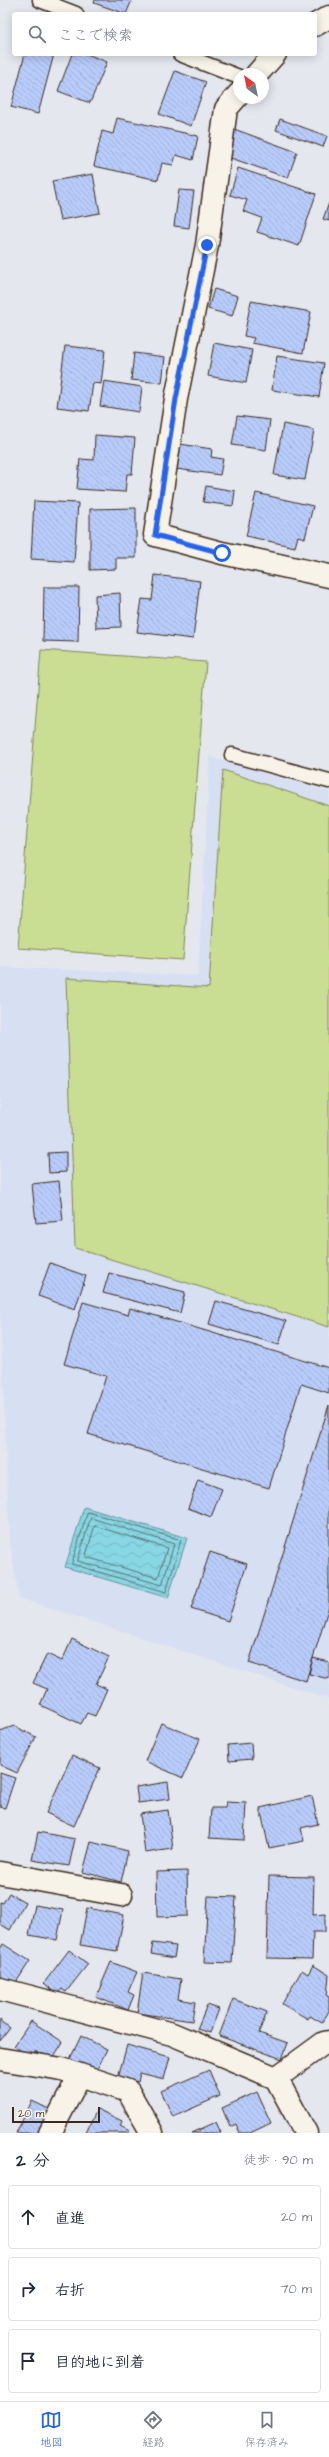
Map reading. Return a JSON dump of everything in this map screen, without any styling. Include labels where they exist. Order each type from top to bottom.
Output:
[{"type":"street","points":[[317,24],[329,17]]},
{"type":"street","points":[[262,68],[273,56]]},
{"type":"street","points":[[233,101],[226,110],[207,245],[176,399],[155,535],[222,553],[329,576]]},
{"type":"street","points":[[0,1873],[121,1895]]},
{"type":"street","points":[[0,1989],[172,2034],[276,2078],[306,2133]]},
{"type":"street","points":[[276,2078],[324,2043],[329,2042]]},
{"type":"street","points":[[0,2059],[62,2070],[128,2092],[152,2133]]},
{"type":"street","points":[[50,2133],[80,2075]]},
{"type":"lane","points":[[40,0],[71,12]]},
{"type":"lane","points":[[185,56],[233,75]]},
{"type":"lane","points":[[232,755],[329,781]]},
{"type":"shaded area","points":[[210,757],[329,792],[329,1699],[19,1598],[10,1543],[0,1308],[0,967],[198,976]]},
{"type":"green space","points":[[41,650],[206,662],[183,960],[18,948]]},
{"type":"green space","points":[[223,770],[329,806],[329,1327],[75,1248],[66,978],[209,988]]},
{"type":"water","points":[[84,1507],[187,1538],[168,1598],[65,1567]]},
{"type":"building","points":[[95,0],[132,0],[127,12],[120,12],[94,3]]},
{"type":"building","points":[[24,56],[53,56],[38,114],[11,107]]},
{"type":"building","points":[[71,56],[92,56],[107,62],[90,103],[58,91]]},
{"type":"building","points":[[175,71],[206,82],[191,126],[159,114]]},
{"type":"building","points":[[117,118],[198,136],[193,160],[176,155],[173,165],[162,163],[158,180],[94,166],[102,131],[113,134]]},
{"type":"building","points":[[280,119],[327,136],[323,147],[276,130]]},
{"type":"building","points":[[234,129],[297,152],[288,178],[225,156]]},
{"type":"building","points":[[238,168],[316,194],[299,246],[257,232],[262,218],[243,211],[247,200],[230,195]]},
{"type":"building","points":[[93,174],[100,213],[60,220],[52,181]]},
{"type":"building","points":[[179,190],[194,191],[189,228],[174,226]]},
{"type":"building","points":[[329,203],[329,221],[323,219]]},
{"type":"building","points":[[214,289],[238,296],[232,316],[208,309]]},
{"type":"building","points":[[251,301],[311,312],[303,353],[252,343],[254,338],[244,336]]},
{"type":"building","points":[[214,343],[252,350],[246,383],[208,376]]},
{"type":"building","points":[[65,346],[105,350],[101,384],[93,383],[89,411],[57,407]]},
{"type":"building","points":[[134,353],[165,357],[162,383],[131,380]]},
{"type":"building","points":[[277,356],[324,363],[319,397],[272,390]]},
{"type":"building","points":[[104,381],[142,387],[139,412],[100,406]]},
{"type":"building","points":[[237,416],[270,420],[266,450],[232,445]]},
{"type":"building","points":[[283,424],[314,430],[305,480],[274,475]]},
{"type":"building","points":[[95,435],[135,438],[132,474],[127,474],[125,492],[77,489],[80,459],[94,460]]},
{"type":"building","points":[[180,444],[212,449],[211,457],[223,459],[220,475],[176,469]]},
{"type":"building","points":[[206,486],[235,491],[233,506],[203,502]]},
{"type":"building","points":[[256,493],[313,506],[305,538],[298,536],[295,547],[246,536]]},
{"type":"building","points":[[34,501],[78,503],[74,562],[31,559]]},
{"type":"building","points":[[136,508],[136,558],[116,558],[116,569],[90,570],[90,509]]},
{"type":"building","points":[[155,575],[200,581],[193,639],[137,632],[142,599],[152,600]]},
{"type":"building","points":[[44,587],[79,587],[78,642],[43,641]]},
{"type":"building","points":[[120,593],[121,627],[96,628],[95,595]]},
{"type":"building","points":[[66,1152],[66,1172],[49,1173],[48,1153]]},
{"type":"building","points":[[59,1181],[63,1221],[36,1223],[32,1184]]},
{"type":"building","points":[[50,1263],[86,1276],[75,1309],[38,1296]]},
{"type":"building","points":[[109,1273],[185,1292],[180,1313],[103,1293]]},
{"type":"building","points":[[216,1301],[286,1321],[279,1345],[209,1324]]},
{"type":"building","points":[[83,1302],[128,1315],[130,1308],[329,1368],[329,1393],[301,1384],[269,1488],[88,1434],[106,1376],[64,1364]]},
{"type":"building","points":[[329,1405],[329,1606],[306,1681],[249,1663]]},
{"type":"building","points":[[198,1480],[222,1489],[211,1517],[188,1508]]},
{"type":"building","points":[[210,1552],[247,1564],[228,1621],[191,1609]]},
{"type":"building","points":[[72,1639],[109,1657],[96,1684],[107,1689],[95,1716],[87,1713],[81,1724],[40,1705],[47,1689],[33,1683],[47,1654],[62,1661]]},
{"type":"building","points":[[313,1658],[329,1662],[329,1679],[309,1674]]},
{"type":"building","points":[[161,1723],[200,1739],[183,1778],[145,1761]]},
{"type":"building","points":[[14,1726],[36,1737],[17,1773],[0,1765],[0,1731]]},
{"type":"building","points":[[251,1743],[252,1759],[229,1761],[228,1745]]},
{"type":"building","points":[[72,1755],[100,1768],[74,1826],[46,1813]]},
{"type":"building","points":[[0,1773],[15,1778],[5,1808],[0,1807]]},
{"type":"building","points":[[168,1782],[170,1799],[138,1803],[136,1787]]},
{"type":"building","points":[[312,1796],[318,1824],[301,1828],[304,1841],[269,1848],[260,1808]]},
{"type":"building","points":[[226,1802],[246,1803],[244,1840],[209,1838],[211,1808],[225,1808]]},
{"type":"building","points":[[168,1810],[173,1849],[145,1853],[140,1814]]},
{"type":"building","points":[[38,1832],[75,1839],[69,1866],[32,1860]]},
{"type":"building","points":[[91,1842],[128,1851],[121,1882],[83,1872]]},
{"type":"building","points":[[187,1871],[188,1916],[157,1917],[156,1872]]},
{"type":"building","points":[[269,1876],[314,1877],[313,1915],[325,1914],[325,1932],[313,1932],[312,1959],[267,1958]]},
{"type":"building","points":[[9,1893],[25,1902],[10,1930],[0,1924],[0,1902],[3,1903]]},
{"type":"building","points":[[208,1896],[236,1897],[232,1963],[204,1962]]},
{"type":"building","points":[[35,1905],[63,1910],[57,1940],[29,1935]]},
{"type":"building","points":[[87,1908],[124,1915],[117,1951],[80,1945]]},
{"type":"building","points":[[153,1943],[176,1946],[174,1958],[151,1954]]},
{"type":"building","points":[[3,1944],[30,1961],[13,1987],[0,1978],[0,1949]]},
{"type":"building","points":[[69,1950],[88,1964],[66,1992],[62,1989],[57,1994],[44,1983]]},
{"type":"building","points":[[111,1962],[137,1972],[128,1992],[134,1995],[128,2010],[96,1997]]},
{"type":"building","points":[[313,1965],[329,1975],[327,1996],[329,1997],[329,2011],[322,2023],[310,2016],[308,2019],[282,2004],[302,1970],[308,1974]]},
{"type":"building","points":[[143,1973],[181,1979],[178,1999],[195,2002],[192,2021],[137,2013]]},
{"type":"building","points":[[233,1999],[267,2012],[259,2033],[288,2043],[282,2059],[219,2036]]},
{"type":"building","points":[[207,2005],[219,2009],[210,2033],[197,2029]]},
{"type":"building","points":[[0,2020],[10,2028],[0,2041]]},
{"type":"building","points":[[31,2021],[63,2042],[51,2061],[35,2051],[31,2058],[14,2046]]},
{"type":"building","points":[[81,2036],[107,2049],[95,2074],[69,2061]]},
{"type":"building","points":[[127,2045],[170,2057],[164,2079],[140,2073],[138,2082],[118,2077]]},
{"type":"building","points":[[209,2070],[220,2096],[173,2117],[161,2091]]},
{"type":"building","points":[[257,2092],[271,2123],[250,2133],[240,2133],[236,2124],[230,2127],[222,2108]]},
{"type":"building","points":[[32,2101],[51,2110],[40,2133],[16,2133]]},
{"type":"building","points":[[97,2109],[122,2121],[120,2126],[130,2131],[129,2133],[86,2133]]},
{"type":"building","points":[[216,2122],[221,2133],[192,2133]]},
{"type":"route","points":[[207,245],[176,399],[155,535],[222,553]]}]
